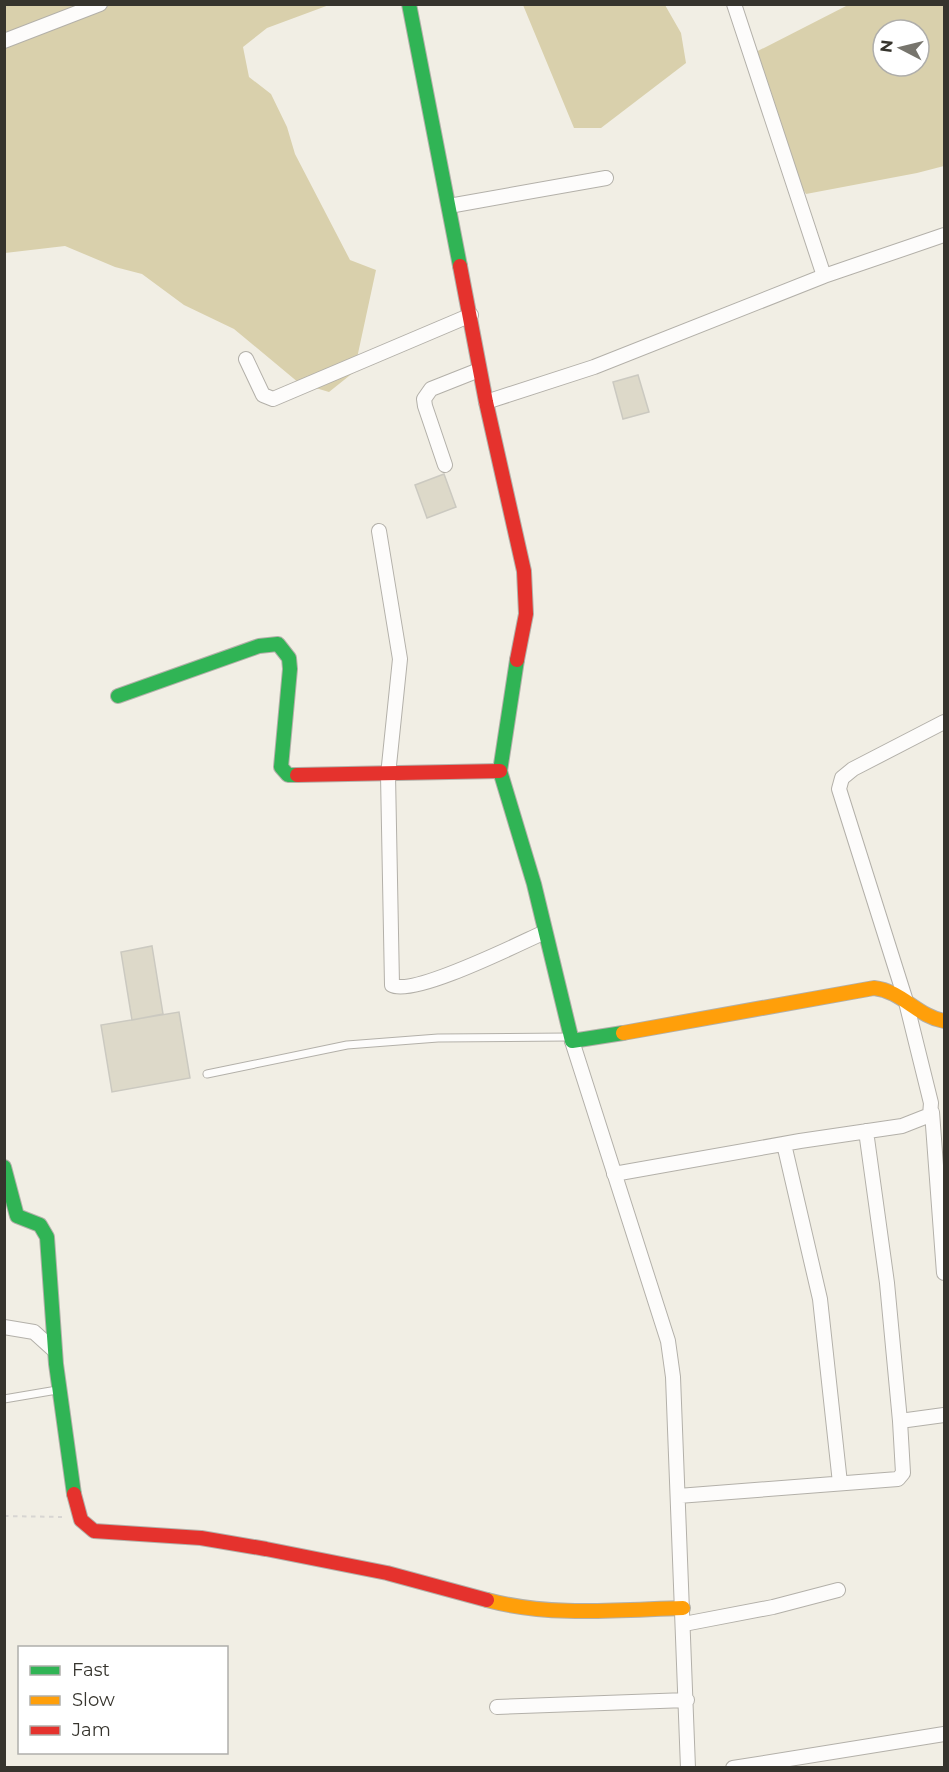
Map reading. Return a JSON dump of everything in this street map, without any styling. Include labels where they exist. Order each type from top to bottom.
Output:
[{"type":"street","points":[[4,41],[100,4]]},
{"type":"street","points":[[410,4],[471,315],[479,370],[524,572],[526,614],[506,721],[500,771],[534,884],[571,1039],[668,1341],[684,1624],[688,1767]]},
{"type":"street","points":[[734,4],[824,276]]},
{"type":"street","points":[[448,206],[606,178]]},
{"type":"street","points":[[486,402],[594,367],[824,276],[945,235]]},
{"type":"street","points":[[246,359],[263,395],[273,399],[471,315]]},
{"type":"street","points":[[445,465],[425,406],[426,394],[431,389],[479,370]]},
{"type":"street","points":[[379,531],[400,659],[388,775],[392,985],[405,987],[427,982],[545,932]]},
{"type":"street","points":[[118,696],[259,646],[278,644],[289,658],[290,669],[280,759],[283,772],[295,775],[388,775],[500,771]]},
{"type":"street","points":[[945,722],[880,752],[853,769],[842,778],[839,789],[905,998],[932,1112],[945,1274]]},
{"type":"street","points":[[571,1039],[665,1026],[874,988],[896,992],[927,1018],[945,1021]]},
{"type":"street","points":[[614,1174],[914,1122],[927,1117],[932,1112]]},
{"type":"street","points":[[678,1497],[902,1478],[900,1421],[887,1283],[866,1131]]},
{"type":"street","points":[[784,1144],[820,1299],[840,1483]]},
{"type":"street","points":[[4,1167],[17,1216],[40,1225],[47,1237],[55,1351],[71,1485],[81,1520],[94,1531],[201,1538],[364,1568],[517,1608],[605,1611],[683,1608]]},
{"type":"street","points":[[4,1327],[34,1332],[55,1351]]},
{"type":"street","points":[[900,1421],[945,1415]]},
{"type":"street","points":[[684,1624],[774,1606],[838,1590]]},
{"type":"street","points":[[497,1707],[687,1700]]},
{"type":"street","points":[[733,1767],[945,1734]]},
{"type":"lane","points":[[207,1074],[359,1044],[438,1038],[571,1039]]},
{"type":"lane","points":[[4,1399],[59,1390]]},
{"type":"path","points":[[4,1516],[53,1516],[81,1520]]},
{"type":"shaded area","points":[[4,5],[329,5],[267,28],[243,47],[249,77],[271,94],[287,127],[295,154],[350,260],[376,270],[354,372],[329,392],[299,383],[234,329],[184,305],[142,274],[115,267],[65,246],[5,253]]},
{"type":"shaded area","points":[[523,5],[665,5],[681,33],[686,63],[601,128],[574,128]]},
{"type":"shaded area","points":[[848,5],[944,5],[944,166],[806,194],[790,168],[750,55]]},
{"type":"building","points":[[638,375],[649,412],[623,419],[613,382]]},
{"type":"building","points":[[444,474],[456,507],[427,518],[415,485]]},
{"type":"building","points":[[152,946],[163,1014],[132,1020],[121,952]]},
{"type":"building","points":[[179,1012],[190,1078],[112,1092],[101,1025]]},
{"type":"traffic: fast","points":[[409,4],[460,266]]},
{"type":"traffic: fast","points":[[118,696],[259,646],[278,644],[289,658],[290,669],[281,767],[288,775],[297,775]]},
{"type":"traffic: fast","points":[[517,660],[500,771],[534,884],[572,1041],[623,1033]]},
{"type":"traffic: fast","points":[[4,1167],[17,1216],[40,1225],[47,1237],[56,1364],[74,1494]]},
{"type":"traffic: slow","points":[[623,1033],[874,988],[893,994],[926,1014],[944,1021]]},
{"type":"traffic: slow","points":[[487,1600],[560,1611],[683,1608]]},
{"type":"traffic: jam","points":[[460,266],[486,402],[524,571],[526,614],[517,660]]},
{"type":"traffic: jam","points":[[297,775],[500,771]]},
{"type":"traffic: jam","points":[[74,1494],[81,1520],[94,1531],[201,1538],[266,1549],[387,1573],[487,1600]]}]
